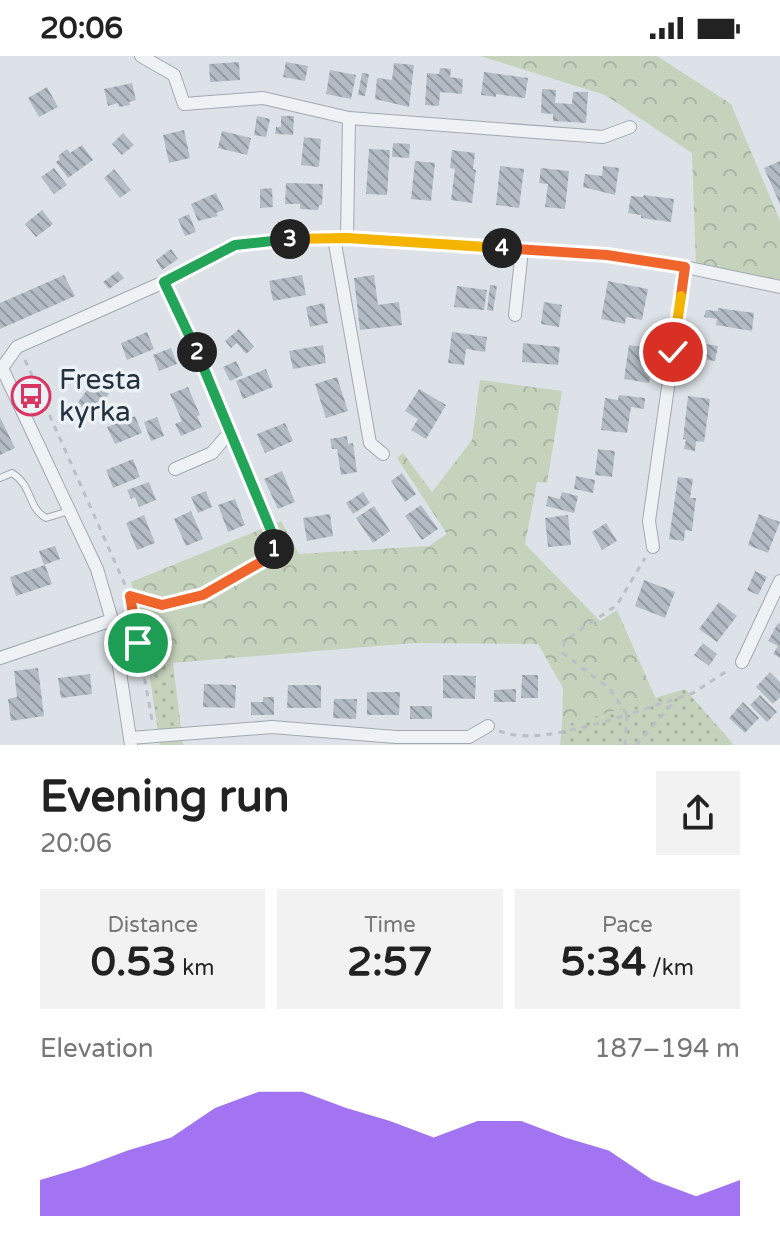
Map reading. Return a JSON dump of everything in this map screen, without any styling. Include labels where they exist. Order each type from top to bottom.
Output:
[{"type":"street","points":[[141,56],[174,75],[184,104],[263,98],[349,118],[603,137],[630,127]]},
{"type":"street","points":[[349,118],[340,238],[370,443],[383,454]]},
{"type":"street","points":[[488,726],[469,737],[396,737],[272,727],[155,737],[131,742],[112,620],[97,569],[1,368],[17,347],[164,282],[235,245],[280,239],[340,238],[607,255],[780,287]]},
{"type":"street","points":[[515,315],[522,250]]},
{"type":"street","points":[[653,547],[649,521],[685,267]]},
{"type":"street","points":[[164,282],[199,354],[229,433],[212,453],[175,469]]},
{"type":"street","points":[[742,662],[780,581]]},
{"type":"street","points":[[0,658],[112,620]]},
{"type":"lane","points":[[0,478],[12,473],[23,480],[38,513],[46,518],[69,511]]},
{"type":"path","points":[[17,347],[130,596],[155,737]]},
{"type":"path","points":[[130,596],[162,605],[203,595],[275,554],[272,533],[229,433]]},
{"type":"path","points":[[625,745],[627,715],[610,689],[563,653],[564,641],[617,605],[653,547]]},
{"type":"path","points":[[116,646],[138,643]]},
{"type":"path","points":[[488,726],[512,737],[562,732],[675,700],[693,693],[742,662]]},
{"type":"path","points":[[636,745],[675,700]]},
{"type":"green space","points":[[480,56],[657,56],[731,104],[780,221],[780,280],[696,266],[692,153],[605,95]]},
{"type":"green space","points":[[480,380],[562,391],[547,483],[537,482],[525,544],[600,621],[617,610],[656,699],[562,726],[563,688],[538,644],[414,643],[148,665],[143,625],[131,582],[281,521],[299,554],[429,546],[447,534],[397,458],[403,453],[432,492],[472,440]]},
{"type":"green space","points":[[173,663],[183,745],[160,745],[148,665]]},
{"type":"green space","points":[[685,689],[734,745],[560,745],[562,726]]},
{"type":"building","points":[[239,62],[240,80],[210,82],[209,64]]},
{"type":"building","points":[[286,62],[308,66],[305,81],[283,77]]},
{"type":"building","points":[[394,63],[414,65],[409,107],[375,99],[377,78],[392,80]]},
{"type":"building","points":[[440,68],[451,69],[450,77],[463,79],[462,94],[440,92],[439,106],[425,105],[427,73],[439,74]]},
{"type":"building","points":[[330,70],[356,75],[351,99],[326,94]]},
{"type":"building","points":[[484,72],[528,78],[525,98],[481,95]]},
{"type":"building","points":[[362,73],[369,74],[365,96],[358,95]]},
{"type":"building","points":[[132,83],[136,100],[129,102],[130,105],[119,107],[118,103],[108,106],[104,89]]},
{"type":"building","points":[[47,87],[58,107],[39,117],[28,98]]},
{"type":"building","points":[[542,89],[556,90],[555,103],[572,104],[573,92],[588,92],[586,123],[553,121],[553,114],[541,113]]},
{"type":"building","points":[[257,116],[270,119],[266,137],[254,135]]},
{"type":"building","points":[[281,116],[294,116],[293,135],[275,134],[276,127],[281,127]]},
{"type":"building","points":[[184,130],[190,158],[169,163],[163,135]]},
{"type":"building","points":[[222,131],[251,138],[247,155],[218,148]]},
{"type":"building","points":[[123,133],[134,145],[122,155],[112,144]]},
{"type":"building","points":[[304,137],[321,139],[319,167],[301,165]]},
{"type":"building","points":[[393,143],[410,144],[409,158],[392,157]]},
{"type":"building","points":[[82,145],[93,160],[68,178],[56,162],[60,159],[58,156],[67,149],[70,153]]},
{"type":"building","points":[[369,149],[390,150],[387,195],[366,194]]},
{"type":"building","points":[[452,150],[475,153],[472,203],[451,200],[455,169],[450,168]]},
{"type":"building","points":[[415,161],[435,163],[431,201],[411,199]]},
{"type":"building","points":[[780,161],[780,204],[764,168]]},
{"type":"building","points":[[500,166],[524,169],[519,208],[496,205]]},
{"type":"building","points":[[603,166],[619,168],[615,195],[583,187],[585,174],[602,176]]},
{"type":"building","points":[[54,168],[67,185],[54,194],[41,177]]},
{"type":"building","points":[[541,168],[569,171],[565,209],[545,207],[548,184],[539,183]]},
{"type":"building","points":[[114,169],[131,190],[120,198],[104,178]]},
{"type":"building","points":[[286,183],[323,184],[322,205],[318,210],[300,209],[300,204],[285,204]]},
{"type":"building","points":[[272,188],[273,207],[260,208],[260,189]]},
{"type":"building","points":[[216,193],[224,210],[216,213],[218,216],[198,221],[191,204]]},
{"type":"building","points":[[631,196],[674,199],[671,222],[628,213]]},
{"type":"building","points":[[42,210],[53,224],[36,237],[25,224]]},
{"type":"building","points":[[189,214],[196,232],[185,236],[178,219]]},
{"type":"building","points":[[171,249],[178,259],[162,270],[156,260]]},
{"type":"building","points":[[118,271],[124,278],[109,289],[103,282]]},
{"type":"building","points":[[64,275],[75,296],[0,329],[0,303]]},
{"type":"building","points":[[302,275],[306,295],[273,301],[269,281]]},
{"type":"building","points":[[374,275],[378,305],[399,302],[402,325],[360,330],[354,278]]},
{"type":"building","points":[[608,281],[648,289],[642,320],[626,317],[625,324],[601,319]]},
{"type":"building","points":[[490,285],[497,286],[493,311],[487,310]]},
{"type":"building","points":[[457,286],[487,290],[484,310],[454,307]]},
{"type":"building","points":[[544,302],[562,305],[559,327],[541,324]]},
{"type":"building","points":[[324,303],[328,323],[310,327],[306,307]]},
{"type":"building","points":[[718,308],[754,313],[752,331],[716,325],[717,319],[704,317],[706,310],[718,311]]},
{"type":"building","points":[[239,329],[254,347],[246,354],[237,343],[231,348],[225,341]]},
{"type":"building","points":[[147,332],[154,349],[127,360],[121,343]]},
{"type":"building","points":[[452,332],[487,337],[485,352],[466,349],[464,365],[448,363]]},
{"type":"building","points":[[523,343],[560,347],[558,365],[522,362]]},
{"type":"building","points":[[699,343],[718,346],[715,361],[697,358]]},
{"type":"building","points":[[323,345],[326,363],[293,369],[289,351]]},
{"type":"building","points":[[629,345],[654,349],[649,383],[624,379]]},
{"type":"building","points":[[171,348],[177,364],[159,371],[153,355]]},
{"type":"building","points":[[236,361],[243,375],[230,381],[223,367]]},
{"type":"building","points":[[266,369],[273,387],[243,399],[236,381]]},
{"type":"building","points":[[337,377],[348,411],[326,418],[315,384]]},
{"type":"building","points":[[93,382],[109,394],[91,417],[76,405]]},
{"type":"building","points":[[188,387],[202,427],[181,436],[175,424],[182,421],[170,394]]},
{"type":"building","points":[[419,389],[446,405],[426,439],[411,430],[418,419],[405,411]]},
{"type":"building","points":[[619,395],[645,398],[644,409],[631,407],[627,433],[601,430],[605,398],[618,400]]},
{"type":"building","points":[[688,396],[710,399],[704,442],[696,441],[695,451],[684,449]]},
{"type":"building","points":[[135,416],[142,433],[115,444],[107,427]]},
{"type":"building","points":[[0,417],[15,448],[0,455]]},
{"type":"building","points":[[157,417],[164,436],[151,441],[144,422]]},
{"type":"building","points":[[285,423],[293,441],[265,453],[257,434]]},
{"type":"building","points":[[347,436],[348,444],[353,443],[357,472],[341,475],[337,449],[332,449],[330,439]]},
{"type":"building","points":[[598,449],[615,451],[612,477],[595,475]]},
{"type":"building","points":[[133,459],[140,477],[113,488],[106,470]]},
{"type":"building","points":[[282,471],[295,502],[278,509],[264,479]]},
{"type":"building","points":[[402,473],[416,494],[405,502],[391,481]]},
{"type":"building","points":[[576,476],[595,480],[593,493],[574,489]]},
{"type":"building","points":[[678,477],[693,479],[690,498],[696,498],[692,531],[685,530],[684,541],[669,539]]},
{"type":"building","points":[[149,482],[156,500],[139,507],[135,497],[131,499],[127,490]]},
{"type":"building","points":[[206,491],[212,507],[198,513],[191,497]]},
{"type":"building","points":[[363,492],[370,503],[353,514],[346,503]]},
{"type":"building","points":[[562,492],[578,496],[574,513],[546,506],[548,496],[560,499]]},
{"type":"building","points":[[235,499],[245,525],[228,532],[218,505]]},
{"type":"building","points":[[421,505],[438,529],[422,540],[405,516]]},
{"type":"building","points":[[374,506],[390,531],[373,543],[356,518]]},
{"type":"building","points":[[191,511],[203,539],[186,546],[174,519]]},
{"type":"building","points":[[330,514],[333,536],[307,541],[303,518]]},
{"type":"building","points":[[759,514],[780,522],[768,553],[748,545]]},
{"type":"building","points":[[144,515],[155,543],[137,550],[126,523]]},
{"type":"building","points":[[568,515],[571,545],[548,547],[545,518]]},
{"type":"building","points":[[606,523],[617,541],[602,550],[592,532]]},
{"type":"building","points":[[55,546],[60,559],[44,565],[39,551]]},
{"type":"building","points":[[45,565],[52,584],[16,596],[10,577]]},
{"type":"building","points":[[755,571],[767,577],[758,595],[747,590]]},
{"type":"building","points":[[644,580],[675,592],[665,618],[635,606]]},
{"type":"building","points":[[719,602],[737,616],[717,642],[699,629]]},
{"type":"building","points":[[778,623],[780,658],[773,654],[778,646],[768,641]]},
{"type":"building","points":[[703,643],[717,654],[709,666],[694,655]]},
{"type":"building","points":[[38,668],[44,716],[11,721],[8,699],[17,697],[14,671]]},
{"type":"building","points":[[770,672],[780,682],[780,697],[773,704],[756,687]]},
{"type":"building","points":[[90,674],[92,694],[61,698],[58,678]]},
{"type":"building","points":[[443,675],[476,676],[475,699],[443,698]]},
{"type":"building","points":[[522,675],[538,675],[538,698],[521,698]]},
{"type":"building","points":[[204,684],[236,685],[235,708],[203,707]]},
{"type":"building","points":[[288,685],[321,685],[321,708],[287,708]]},
{"type":"building","points":[[516,689],[516,702],[494,702],[494,690]]},
{"type":"building","points":[[367,692],[400,692],[399,715],[367,715]]},
{"type":"building","points":[[760,695],[777,712],[767,722],[750,705]]},
{"type":"building","points":[[263,697],[274,697],[274,715],[251,715],[251,702],[263,702]]},
{"type":"building","points":[[334,699],[357,699],[356,719],[333,718]]},
{"type":"building","points":[[743,702],[759,718],[745,733],[729,718]]},
{"type":"building","points":[[410,706],[432,706],[432,719],[410,719]]},
{"type":"place","name":"Fresta kyrka","points":[[31,396]]},
{"type":"route","points":[[138,643],[130,596],[162,605],[203,595],[275,554],[272,533],[199,354],[164,282],[235,245],[280,239],[347,238],[607,255],[685,267],[673,352]]}]
